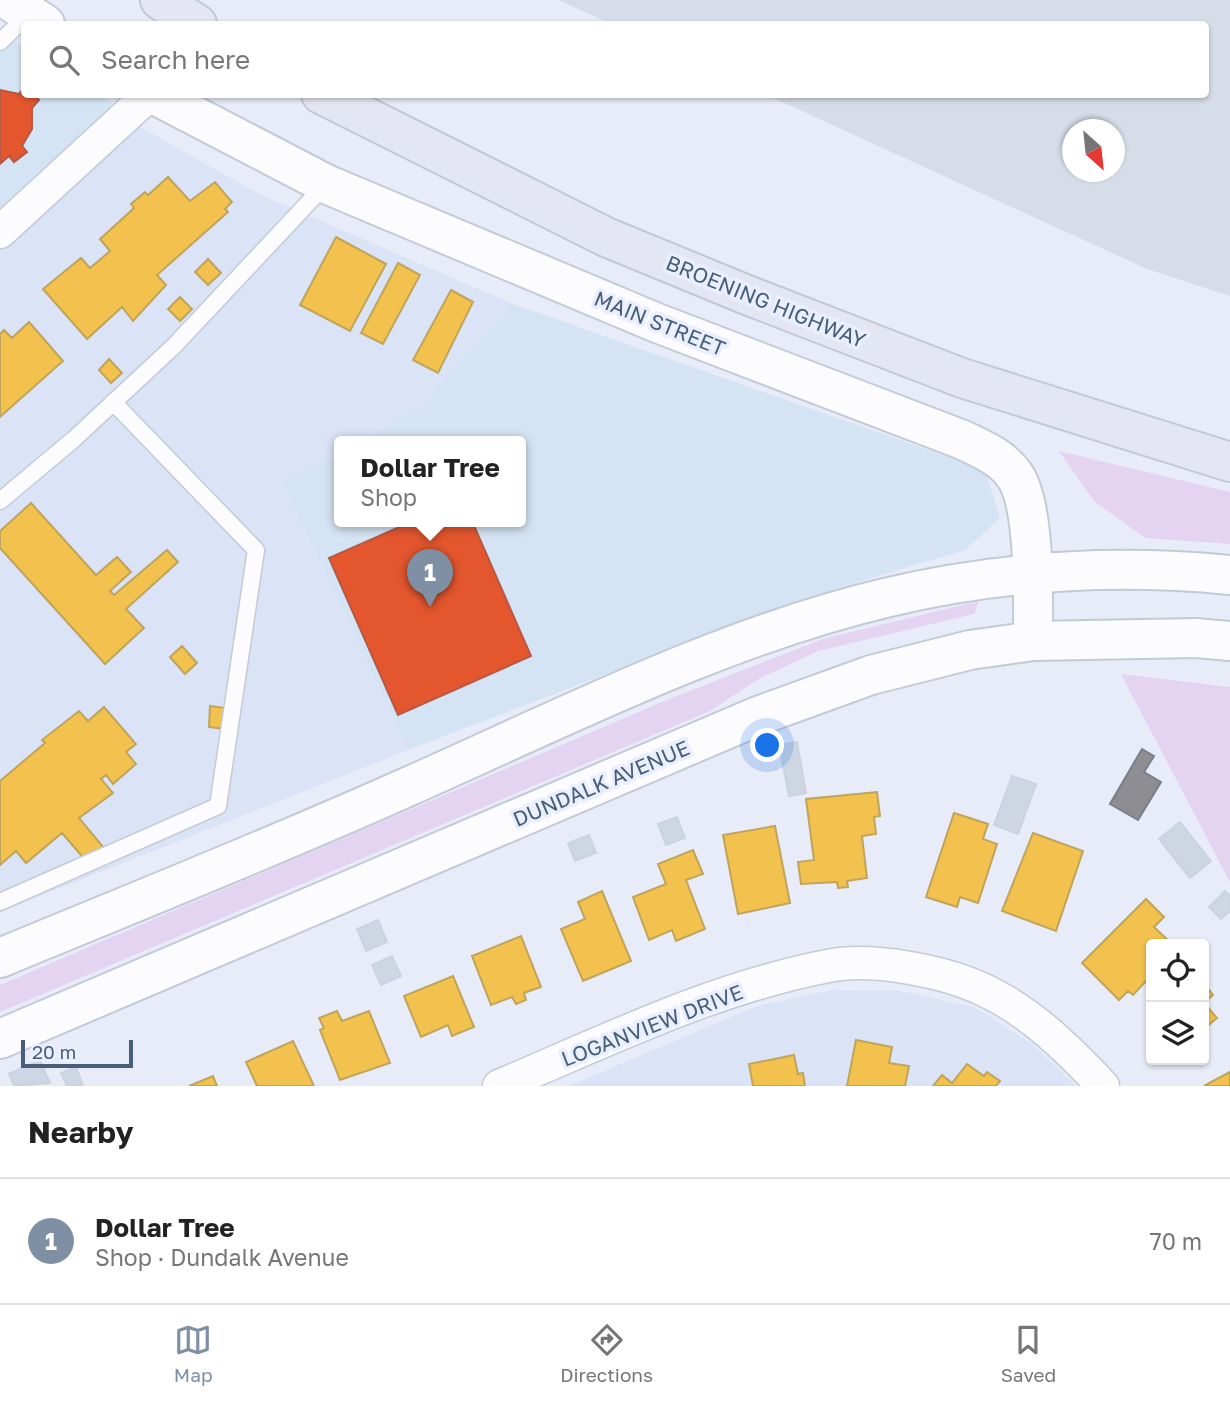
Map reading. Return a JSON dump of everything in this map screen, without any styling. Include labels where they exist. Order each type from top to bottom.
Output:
[{"type":"main road","points":[[160,0],[192,21]]},
{"type":"main road","name":"MAIN STREET","points":[[159,98],[326,184],[657,323],[963,440],[998,457],[1016,478],[1025,503],[1032,573],[1033,641]]},
{"type":"main road","name":"BROENING HIGHWAY","points":[[329,98],[606,237],[747,295],[962,378],[1230,462]]},
{"type":"main road","points":[[0,958],[391,794],[651,679],[805,620],[886,598],[1032,573],[1147,571],[1230,575]]},
{"type":"main road","name":"DUNDALK AVENUE","points":[[0,1039],[758,716],[894,668],[954,652],[1033,641],[1196,638],[1230,641]]},
{"type":"street","points":[[0,232],[147,98]]},
{"type":"street","name":"LOGANVIEW DRIVE","points":[[499,1086],[706,1000],[830,965],[908,966],[983,989],[1038,1023],[1103,1086]]},
{"type":"lane","points":[[0,42],[27,13]]},
{"type":"lane","points":[[0,501],[174,346],[326,184]]},
{"type":"lane","points":[[0,902],[218,806],[256,550],[113,402]]},
{"type":"shaded area","points":[[558,0],[1230,0],[1230,296],[1147,269],[774,98],[1209,98],[1209,21],[605,21]]},
{"type":"shaded area","points":[[0,30],[21,44],[21,98],[104,98],[112,103],[105,121],[0,215]]},
{"type":"shaded area","points":[[89,98],[261,195],[513,304],[421,406],[370,436],[334,436],[334,456],[282,481],[408,750],[0,912],[0,179]]},
{"type":"shaded area","points":[[513,304],[985,470],[1000,518],[965,550],[805,598],[408,750],[282,481],[334,456],[334,527],[526,527],[526,436],[370,436],[421,406]]},
{"type":"shaded area","points":[[1059,451],[1230,492],[1230,544],[1145,538],[1094,501]]},
{"type":"shaded area","points":[[979,601],[974,614],[818,651],[757,680],[710,711],[0,1012],[0,985],[669,699],[823,639]]},
{"type":"shaded area","points":[[1121,674],[1230,687],[1230,882]]},
{"type":"shaded area","points":[[833,990],[900,991],[976,1008],[1032,1044],[1076,1086],[569,1086],[757,1006]]},
{"type":"building: Homes","points":[[168,177],[190,201],[215,182],[232,202],[225,209],[228,212],[157,275],[166,285],[133,321],[122,307],[87,339],[43,289],[81,258],[90,268],[110,251],[100,239],[134,208],[131,204],[145,192],[148,195]]},
{"type":"building: Homes","points":[[336,237],[386,264],[350,331],[300,305]]},
{"type":"building: Homes","points":[[208,259],[221,273],[208,285],[195,272]]},
{"type":"building: Homes","points":[[398,263],[420,275],[383,344],[361,333]]},
{"type":"building: Homes","points":[[451,290],[473,302],[438,373],[413,360]]},
{"type":"building: Homes","points":[[180,297],[192,309],[180,321],[168,309]]},
{"type":"building: Homes","points":[[29,322],[63,361],[0,417],[0,334],[4,330],[12,338]]},
{"type":"building: Homes","points":[[109,359],[122,373],[111,383],[99,370]]},
{"type":"building: Homes","points":[[31,503],[96,575],[117,557],[131,572],[110,591],[114,595],[167,550],[178,562],[126,609],[144,628],[105,664],[0,548],[0,531]]},
{"type":"building: Homes","points":[[182,646],[197,663],[185,674],[170,657]]},
{"type":"building: Homes","points":[[210,706],[226,708],[224,729],[209,727]]},
{"type":"building: Homes","points":[[104,707],[136,744],[126,752],[136,764],[113,784],[106,775],[101,779],[113,793],[79,818],[104,848],[87,862],[62,833],[26,863],[16,851],[0,865],[0,781],[45,743],[42,740],[79,711],[88,721]]},
{"type":"building: Homes","points":[[877,792],[880,816],[874,817],[876,834],[862,836],[867,878],[847,881],[848,887],[838,888],[837,882],[801,884],[798,862],[814,860],[806,799]]},
{"type":"building: Homes","points":[[954,813],[988,824],[983,839],[997,844],[978,903],[960,897],[957,907],[926,897]]},
{"type":"building: Homes","points":[[775,826],[790,903],[738,914],[723,835]]},
{"type":"building: Homes","points":[[1033,833],[1083,851],[1056,931],[1002,911]]},
{"type":"building: Homes","points":[[693,850],[703,874],[686,880],[705,929],[676,941],[672,930],[649,940],[633,897],[666,884],[658,864]]},
{"type":"building: Homes","points":[[602,891],[631,961],[583,981],[561,929],[585,919],[578,902]]},
{"type":"building: Homes","points":[[1146,899],[1164,917],[1154,927],[1167,939],[1146,939],[1146,981],[1133,995],[1128,991],[1119,1000],[1082,963]]},
{"type":"building: Homes","points":[[521,936],[541,987],[524,993],[526,1000],[516,1004],[512,997],[491,1005],[472,956]]},
{"type":"building: Homes","points":[[453,976],[474,1027],[452,1036],[448,1025],[421,1037],[404,996]]},
{"type":"building: Homes","points":[[1209,1009],[1217,1018],[1209,1025]]},
{"type":"building: Homes","points":[[337,1011],[342,1021],[369,1011],[390,1063],[340,1080],[320,1030],[324,1028],[319,1018]]},
{"type":"building: Homes","points":[[856,1040],[892,1047],[889,1063],[909,1066],[905,1086],[847,1086]]},
{"type":"building: Homes","points":[[293,1041],[314,1086],[257,1086],[246,1062]]},
{"type":"building: Homes","points":[[794,1055],[798,1074],[803,1073],[805,1086],[753,1086],[749,1064]]},
{"type":"building: Homes","points":[[967,1064],[984,1076],[987,1072],[1000,1081],[996,1086],[933,1086],[942,1075],[952,1083]]},
{"type":"building: Homes","points":[[1230,1072],[1230,1086],[1204,1086]]},
{"type":"building: Homes","points":[[213,1076],[217,1086],[189,1086]]},
{"type":"building: Shops","points":[[0,90],[19,94],[21,92],[21,98],[39,100],[32,108],[32,129],[22,146],[27,152],[14,162],[9,156],[0,164]]},
{"type":"building: Shops","points":[[399,527],[475,527],[531,656],[398,715],[329,558]]},
{"type":"building: Industry","points":[[1142,749],[1154,756],[1144,772],[1161,782],[1138,820],[1110,804]]},
{"type":"building: Other","points":[[797,742],[806,793],[789,796],[779,745]]},
{"type":"building: Other","points":[[1012,776],[1036,784],[1018,834],[994,825]]},
{"type":"building: Other","points":[[677,817],[685,838],[666,845],[658,824]]},
{"type":"building: Other","points":[[1180,822],[1211,861],[1190,878],[1159,839]]},
{"type":"building: Other","points":[[589,835],[596,853],[575,861],[568,843]]},
{"type":"building: Other","points":[[1225,891],[1230,896],[1230,911],[1221,919],[1209,907]]},
{"type":"building: Other","points":[[378,920],[387,942],[366,951],[357,929]]},
{"type":"building: Other","points":[[392,956],[401,976],[381,985],[372,965]]},
{"type":"building: Other","points":[[40,1060],[50,1083],[14,1086],[9,1074]]},
{"type":"building: Other","points":[[76,1067],[83,1086],[67,1086],[61,1073]]},
{"type":"place","name":"Dollar Tree","points":[[430,607]]}]
